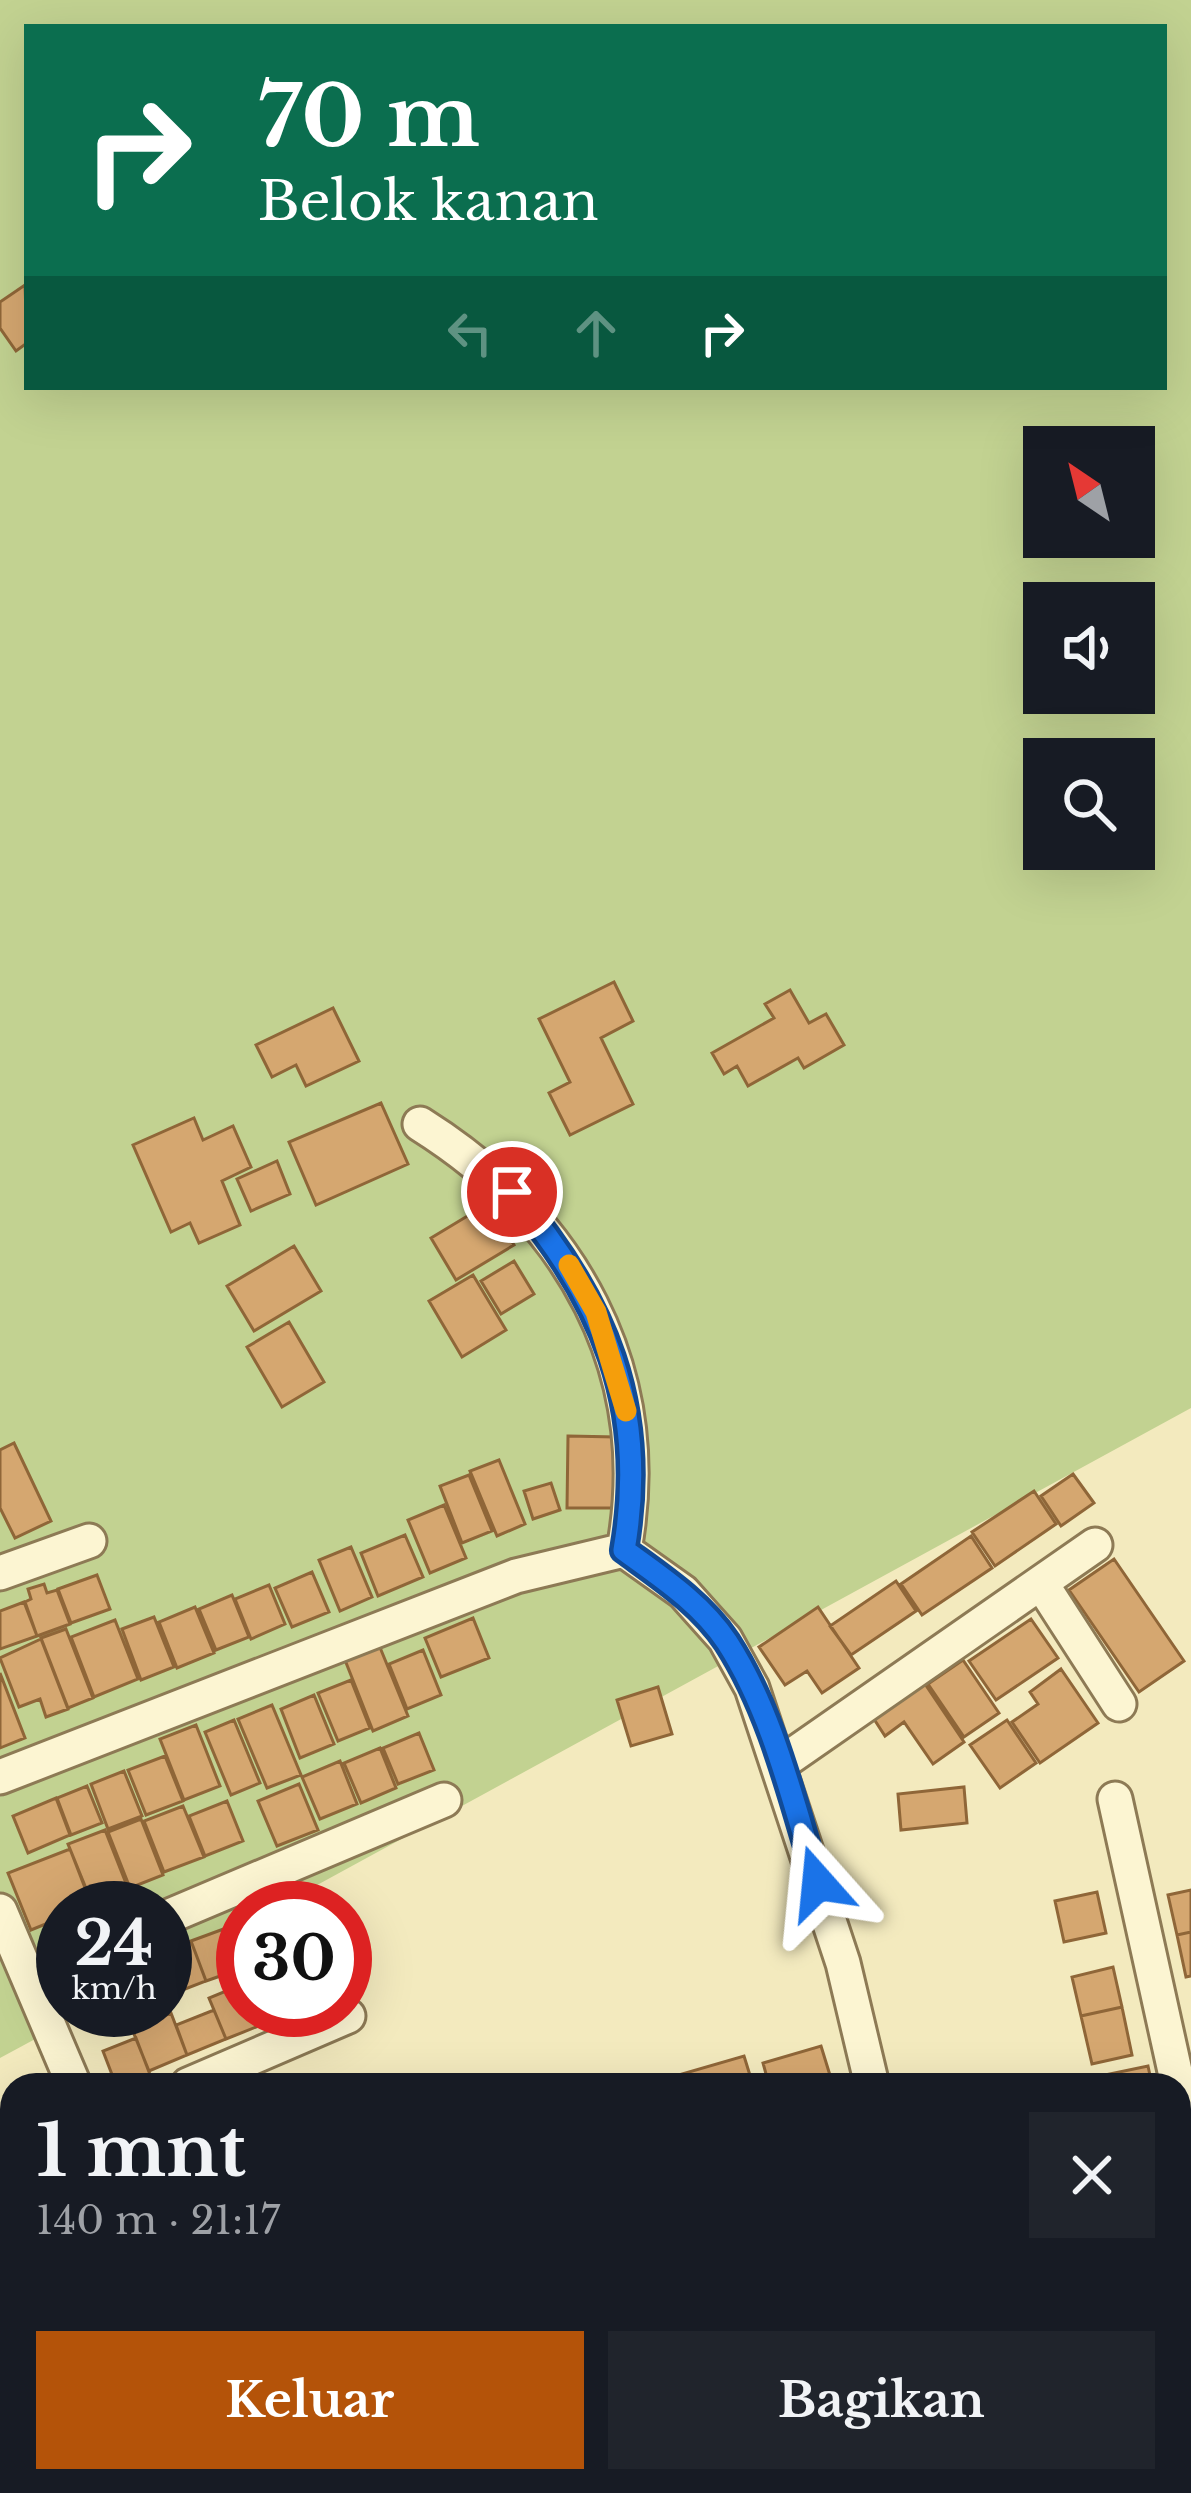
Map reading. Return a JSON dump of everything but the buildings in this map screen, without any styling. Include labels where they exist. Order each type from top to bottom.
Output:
[{"type":"street","points":[[420,1124],[512,1192],[559,1247],[596,1312],[620,1376],[632,1439],[633,1502],[624,1550]]},
{"type":"street","points":[[0,1573],[89,1540]]},
{"type":"street","points":[[780,1764],[1095,1544]]},
{"type":"street","points":[[0,1777],[516,1576],[624,1550],[683,1592],[725,1639],[752,1688],[843,1963],[869,2073]]},
{"type":"street","points":[[1041,1583],[1120,1704]]},
{"type":"street","points":[[1114,1799],[1176,2073]]},
{"type":"street","points":[[192,1907],[444,1800]]},
{"type":"street","points":[[0,1911],[69,2073]]},
{"type":"street","points":[[28,1976],[36,1973]]},
{"type":"street","points":[[215,2073],[298,2037]]},
{"type":"green space","points":[[0,0],[1191,0],[1191,1408],[324,1881],[216,1881],[216,1941],[192,1953],[192,1881],[36,1881],[39,2037],[0,2058]]},
{"type":"slow traffic","points":[[569,1265],[596,1312],[620,1376],[626,1411]]},
{"type":"route","points":[[512,1192],[559,1247],[596,1312],[620,1376],[632,1439],[633,1502],[624,1550],[683,1592],[725,1639],[752,1688],[818,1883]]}]
